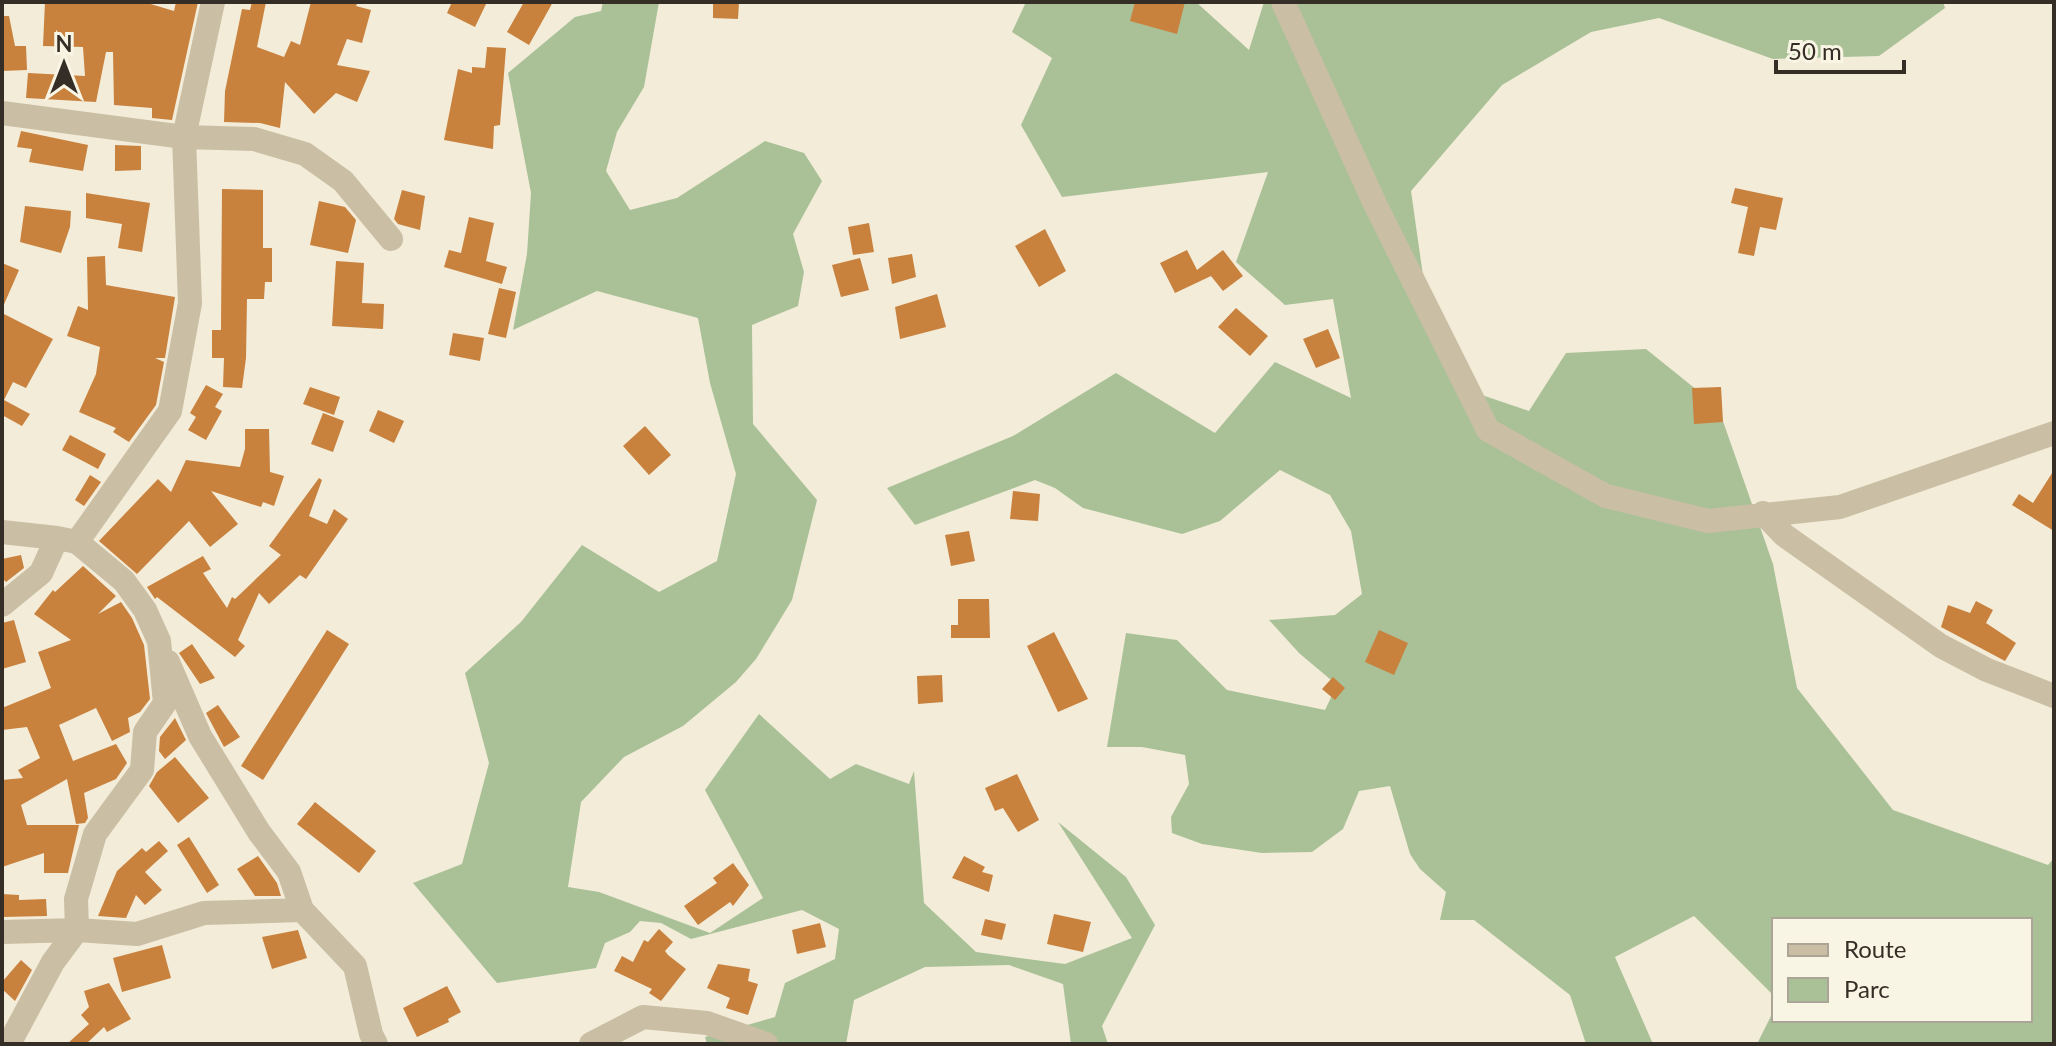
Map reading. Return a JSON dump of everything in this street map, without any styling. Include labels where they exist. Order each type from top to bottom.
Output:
[{"type":"street","points":[[2,605],[41,573],[170,411],[190,303],[184,137],[213,2]]},
{"type":"street","points":[[1283,2],[1375,204],[1488,430],[1606,496],[1708,521],[1840,507],[2054,433]]},
{"type":"street","points":[[2,113],[184,137],[254,139],[305,154],[343,181],[391,239]]},
{"type":"street","points":[[1763,513],[1784,535],[1941,646],[1987,670],[2054,696]]},
{"type":"street","points":[[2,532],[67,540],[124,581],[145,610],[200,736],[259,832],[289,872],[302,910],[355,966],[376,1044]]},
{"type":"street","points":[[9,1044],[53,962],[77,930],[76,899],[95,834],[142,770],[145,732],[165,703],[159,641]]},
{"type":"street","points":[[2,932],[77,930],[137,934],[204,913],[302,910]]},
{"type":"street","points":[[591,1044],[643,1017],[707,1023],[766,1044]]},
{"type":"green space","points":[[603,2],[659,2],[644,87],[617,132],[606,171],[630,210],[677,198],[765,141],[804,153],[822,181],[793,234],[804,272],[798,306],[752,325],[753,424],[817,500],[792,600],[756,659],[736,682],[683,726],[624,757],[581,802],[568,887],[599,892],[710,933],[763,898],[705,790],[759,714],[830,779],[856,764],[909,784],[914,771],[924,903],[976,952],[1065,964],[1132,938],[1058,822],[1126,877],[1155,925],[1102,1026],[1108,1044],[1071,1044],[1063,984],[1009,965],[925,967],[854,1000],[846,1044],[707,1044],[705,1037],[775,1017],[785,983],[835,959],[839,929],[802,910],[691,939],[661,923],[640,921],[630,932],[605,943],[596,968],[497,983],[413,883],[462,864],[489,763],[465,673],[521,622],[582,545],[659,592],[717,561],[736,474],[710,383],[698,318],[597,291],[513,330],[527,254],[531,193],[508,73],[575,17],[601,11]]},
{"type":"green space","points":[[1026,2],[1196,2],[1249,50],[1264,2],[1943,2],[1945,8],[1879,56],[1773,59],[1659,18],[1591,32],[1502,85],[1411,191],[1429,318],[1470,391],[1529,411],[1566,353],[1646,349],[1718,407],[1773,564],[1797,688],[1893,810],[2048,865],[2054,858],[2054,1044],[1757,1044],[1772,1014],[1772,1022],[2032,1022],[2032,918],[1772,918],[1772,994],[1694,916],[1615,957],[1653,1044],[1586,1044],[1570,995],[1474,920],[1440,920],[1446,892],[1420,869],[1410,854],[1390,786],[1359,791],[1343,829],[1312,852],[1262,853],[1202,844],[1172,833],[1171,817],[1189,784],[1185,755],[1142,747],[1107,747],[1126,633],[1177,640],[1227,690],[1325,710],[1337,685],[1299,653],[1269,620],[1335,615],[1362,594],[1351,531],[1330,495],[1280,470],[1220,521],[1182,534],[1083,508],[1055,488],[1035,480],[915,525],[887,488],[1013,436],[1116,373],[1215,433],[1275,362],[1351,398],[1333,299],[1285,305],[1236,262],[1268,172],[1062,197],[1021,125],[1052,58],[1012,32]]},
{"type":"building","points":[[45,2],[144,2],[174,11],[176,2],[198,2],[172,120],[152,118],[152,108],[114,105],[113,52],[106,52],[96,102],[26,98],[28,73],[85,76],[83,47],[43,46]]},
{"type":"building","points":[[252,2],[266,2],[257,47],[284,57],[291,41],[300,45],[311,2],[358,2],[356,6],[371,10],[362,43],[347,39],[337,65],[370,71],[357,102],[336,93],[314,114],[285,82],[280,128],[260,123],[224,122],[225,91],[242,9],[250,10]]},
{"type":"building","points":[[452,2],[487,2],[475,27],[447,13]]},
{"type":"building","points":[[524,2],[553,2],[529,45],[507,32]]},
{"type":"building","points":[[713,2],[739,2],[738,19],[713,18]]},
{"type":"building","points":[[1135,2],[1185,2],[1177,34],[1130,21]]},
{"type":"building","points":[[2,16],[9,16],[15,46],[26,46],[27,70],[2,71]]},
{"type":"building","points":[[487,47],[506,48],[500,125],[494,126],[493,149],[444,140],[458,69],[472,73],[472,67],[485,68]]},
{"type":"building","points":[[21,131],[88,145],[83,171],[29,162],[32,149],[17,147]]},
{"type":"building","points":[[115,145],[141,146],[141,170],[115,171]]},
{"type":"building","points":[[1735,188],[1783,198],[1776,230],[1760,227],[1754,256],[1738,253],[1748,207],[1731,203]]},
{"type":"building","points":[[222,189],[263,190],[263,248],[272,248],[272,282],[265,282],[264,299],[247,299],[242,388],[223,387],[224,358],[212,358],[212,330],[221,330]]},
{"type":"building","points":[[402,190],[425,196],[420,230],[398,224],[394,219]]},
{"type":"building","points":[[86,193],[150,203],[142,252],[118,248],[122,224],[86,218]]},
{"type":"building","points":[[319,201],[345,207],[356,220],[348,253],[310,245]]},
{"type":"building","points":[[25,206],[71,211],[70,227],[61,253],[20,242]]},
{"type":"building","points":[[469,217],[494,223],[486,261],[507,267],[502,284],[444,267],[449,250],[461,253]]},
{"type":"building","points":[[869,223],[874,252],[853,255],[848,227]]},
{"type":"building","points":[[1045,229],[1066,271],[1039,287],[1015,246]]},
{"type":"building","points":[[1187,250],[1197,270],[1223,250],[1243,276],[1223,291],[1211,276],[1175,293],[1160,263]]},
{"type":"building","points":[[912,254],[916,277],[892,284],[888,258]]},
{"type":"building","points":[[105,256],[106,285],[175,297],[165,358],[155,358],[164,362],[156,405],[129,442],[113,432],[116,428],[79,412],[96,374],[100,347],[67,336],[78,306],[88,310],[87,257]]},
{"type":"building","points":[[860,258],[869,290],[841,297],[832,265]]},
{"type":"building","points":[[336,261],[364,263],[362,303],[384,304],[383,329],[332,326]]},
{"type":"building","points":[[2,263],[19,270],[2,309]]},
{"type":"building","points":[[499,288],[516,292],[506,338],[488,334]]},
{"type":"building","points":[[937,294],[946,327],[900,339],[895,307]]},
{"type":"building","points":[[1236,308],[1268,336],[1250,356],[1218,327]]},
{"type":"building","points":[[2,313],[53,339],[26,388],[13,382],[4,400],[30,414],[22,426],[2,415]]},
{"type":"building","points":[[1328,329],[1340,358],[1316,368],[1303,339]]},
{"type":"building","points":[[453,333],[484,338],[480,361],[449,355]]},
{"type":"building","points":[[206,385],[223,394],[215,407],[222,411],[206,440],[188,430],[196,417],[190,413]]},
{"type":"building","points":[[310,387],[340,397],[334,415],[303,404]]},
{"type":"building","points":[[1721,387],[1723,422],[1694,424],[1692,388]]},
{"type":"building","points":[[378,410],[404,421],[394,443],[369,431]]},
{"type":"building","points":[[323,413],[344,421],[333,452],[311,444]]},
{"type":"building","points":[[645,426],[671,455],[649,475],[623,446]]},
{"type":"building","points":[[245,429],[269,429],[270,472],[284,476],[274,506],[263,502],[261,507],[211,491],[238,524],[210,547],[189,521],[137,574],[99,541],[158,479],[171,492],[186,460],[240,467],[245,449]]},
{"type":"building","points":[[70,435],[106,454],[98,469],[62,450]]},
{"type":"building","points":[[2054,470],[2054,531],[2012,505],[2019,494],[2033,503]]},
{"type":"building","points":[[90,475],[101,482],[84,506],[75,500]]},
{"type":"building","points":[[319,478],[322,480],[309,516],[327,524],[334,509],[348,519],[306,579],[300,575],[269,604],[259,593],[238,640],[245,646],[235,657],[157,597],[155,599],[147,587],[203,556],[211,569],[203,573],[227,608],[232,597],[235,599],[281,555],[269,546]]},
{"type":"building","points":[[1013,491],[1040,494],[1038,521],[1010,519]]},
{"type":"building","points":[[969,531],[975,561],[951,566],[945,535]]},
{"type":"building","points":[[21,555],[24,568],[6,582],[2,578],[2,559]]},
{"type":"building","points":[[83,566],[116,596],[98,614],[121,602],[132,618],[144,645],[150,699],[140,712],[128,718],[130,732],[112,741],[96,708],[59,725],[73,761],[116,744],[127,763],[116,779],[84,793],[88,818],[85,823],[76,824],[67,779],[21,805],[27,825],[79,825],[68,873],[44,873],[44,853],[2,867],[2,780],[23,778],[18,770],[40,758],[27,727],[2,730],[2,708],[51,688],[38,652],[71,640],[34,614],[53,590],[55,592]]},
{"type":"building","points":[[958,599],[989,599],[990,638],[951,638],[951,625],[958,625]]},
{"type":"building","points":[[1976,601],[1993,610],[1986,623],[2016,643],[2005,661],[1941,627],[1948,605],[1970,613]]},
{"type":"building","points":[[14,620],[26,662],[2,669],[2,623]]},
{"type":"building","points":[[327,630],[349,644],[263,780],[241,766]]},
{"type":"building","points":[[1379,630],[1408,643],[1394,675],[1365,662]]},
{"type":"building","points":[[1054,632],[1088,699],[1058,712],[1027,646]]},
{"type":"building","points":[[192,644],[215,678],[200,684],[179,653]]},
{"type":"building","points":[[942,675],[943,702],[918,704],[917,676]]},
{"type":"building","points":[[1333,677],[1345,688],[1335,700],[1322,689]]},
{"type":"building","points":[[218,705],[240,737],[224,747],[206,713]]},
{"type":"building","points":[[175,718],[186,740],[165,759],[159,751],[160,737]]},
{"type":"building","points":[[175,757],[209,798],[178,823],[149,786],[157,772]]},
{"type":"building","points":[[1017,774],[1039,820],[1018,832],[1003,808],[995,811],[985,788]]},
{"type":"building","points":[[315,802],[376,851],[359,873],[297,824]]},
{"type":"building","points":[[189,837],[219,885],[207,893],[177,845]]},
{"type":"building","points":[[159,841],[168,851],[145,872],[162,890],[145,905],[136,895],[126,918],[98,916],[117,871],[142,848],[146,852]]},
{"type":"building","points":[[258,856],[277,883],[281,896],[255,896],[237,869]]},
{"type":"building","points":[[964,856],[985,867],[982,872],[993,875],[989,892],[952,878]]},
{"type":"building","points":[[733,863],[749,885],[733,906],[730,902],[698,925],[684,906],[717,883],[713,878]]},
{"type":"building","points":[[2,894],[19,895],[19,900],[46,899],[47,916],[2,917]]},
{"type":"building","points":[[1054,914],[1091,922],[1083,952],[1047,944]]},
{"type":"building","points":[[985,919],[1006,924],[1002,940],[981,935]]},
{"type":"building","points":[[820,923],[826,947],[797,954],[792,930]]},
{"type":"building","points":[[659,929],[673,942],[665,951],[686,969],[661,1001],[649,993],[652,989],[614,971],[622,956],[633,962],[644,940],[648,942]]},
{"type":"building","points":[[298,930],[307,958],[272,969],[262,937]]},
{"type":"building","points":[[162,945],[171,978],[122,992],[113,958]]},
{"type":"building","points":[[21,960],[32,970],[15,1001],[2,989],[2,982]]},
{"type":"building","points":[[718,964],[750,969],[748,981],[758,984],[748,1015],[726,1008],[730,998],[707,988]]},
{"type":"building","points":[[109,983],[131,1019],[107,1032],[104,1027],[86,1044],[67,1044],[89,1024],[81,1015],[89,1007],[84,991]]},
{"type":"building","points":[[447,986],[461,1012],[448,1019],[449,1022],[417,1037],[403,1008]]}]
